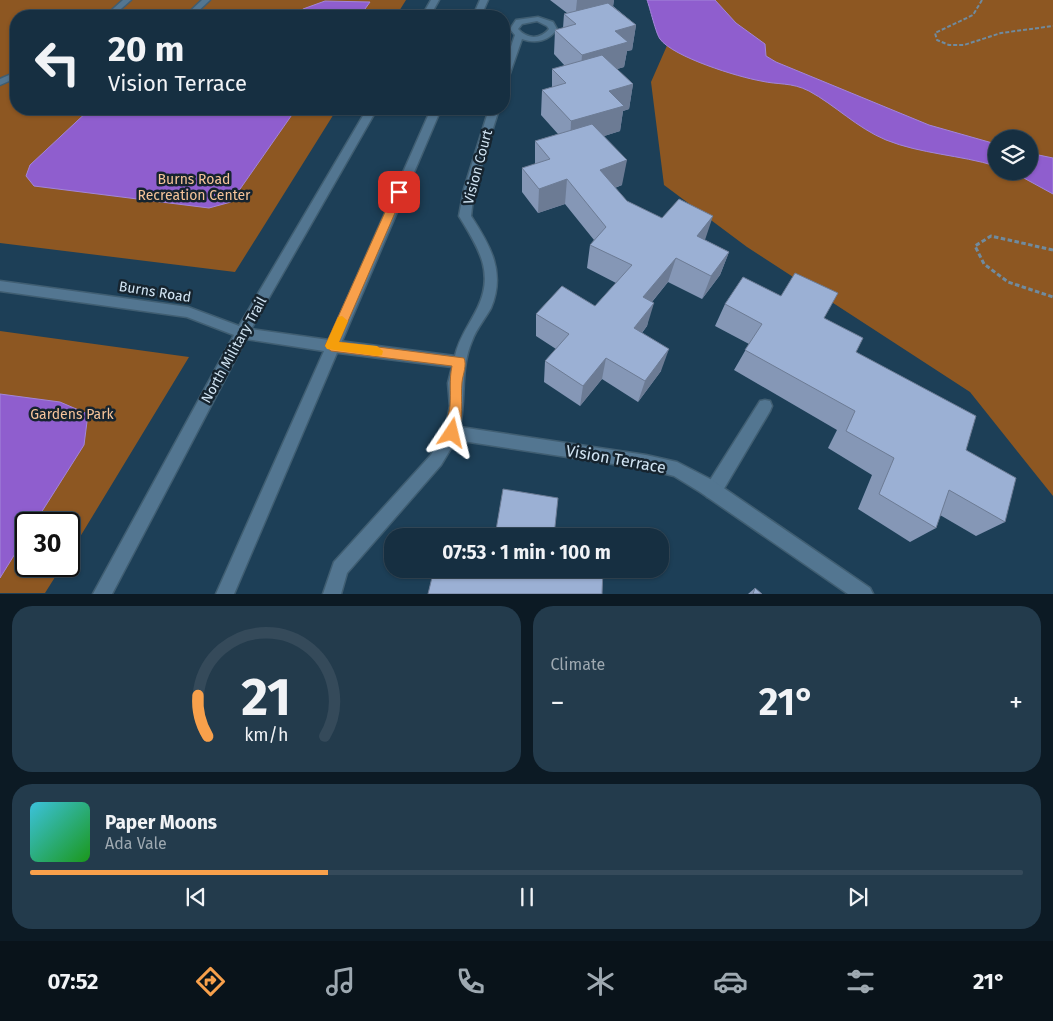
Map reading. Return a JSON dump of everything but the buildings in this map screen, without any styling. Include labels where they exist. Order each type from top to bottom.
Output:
[{"type":"street","points":[[116,10],[127,0]]},
{"type":"street","points":[[195,10],[206,0]]},
{"type":"street","points":[[510,62],[519,36]]},
{"type":"street","name":"North Military Trail","points":[[102,594],[242,333],[369,115]]},
{"type":"street","points":[[225,594],[331,346],[433,115]]},
{"type":"street","name":"Vision Court","points":[[452,433],[456,406],[455,383],[459,362],[465,340],[485,306],[492,275],[483,243],[465,216],[469,189],[492,115]]},
{"type":"street","name":"Burns Road","points":[[0,286],[188,312],[242,333],[331,346]]},
{"type":"street","points":[[331,346],[459,362]]},
{"type":"street","points":[[713,491],[764,406]]},
{"type":"street","points":[[332,594],[340,568],[436,460],[452,433]]},
{"type":"street","name":"Vision Terrace","points":[[452,433],[646,462],[677,470],[713,491],[864,594]]},
{"type":"path","points":[[982,0],[973,15],[936,33],[937,40],[949,45],[964,45],[992,35],[1053,26]]},
{"type":"path","points":[[1053,250],[991,236],[975,246],[984,264],[1008,282],[1053,297]]},
{"type":"green space","name":"Burns Road Recreation Center","points":[[0,0],[406,0],[400,10],[10,10],[10,115],[333,115],[235,272],[0,243]]},
{"type":"green space","points":[[687,0],[1053,0],[1053,496],[970,392],[747,247],[664,185],[651,82]]},
{"type":"green space","name":"Gardens Park","points":[[0,331],[189,357],[80,537],[80,512],[15,512],[15,577],[55,577],[45,593],[0,593]]},
{"type":"shaded area","points":[[647,0],[715,0],[736,23],[765,44],[766,56],[776,62],[929,125],[988,142],[988,164],[899,145],[886,140],[865,129],[809,91],[790,85],[751,79],[722,71],[678,53],[660,39]]},
{"type":"shaded area","points":[[325,1],[370,2],[364,10],[302,10]]},
{"type":"shaded area","points":[[84,115],[292,115],[231,202],[209,208],[34,186],[26,176],[30,165]]},
{"type":"shaded area","points":[[1038,155],[1053,158],[1053,194],[1027,180],[1038,180]]},
{"type":"shaded area","points":[[0,394],[60,402],[88,414],[84,445],[42,512],[15,512],[15,554],[0,578]]},
{"type":"slow traffic","points":[[342,321],[331,346],[377,351]]},
{"type":"route","points":[[399,192],[331,346],[459,362],[455,383],[456,406],[452,433]]}]
